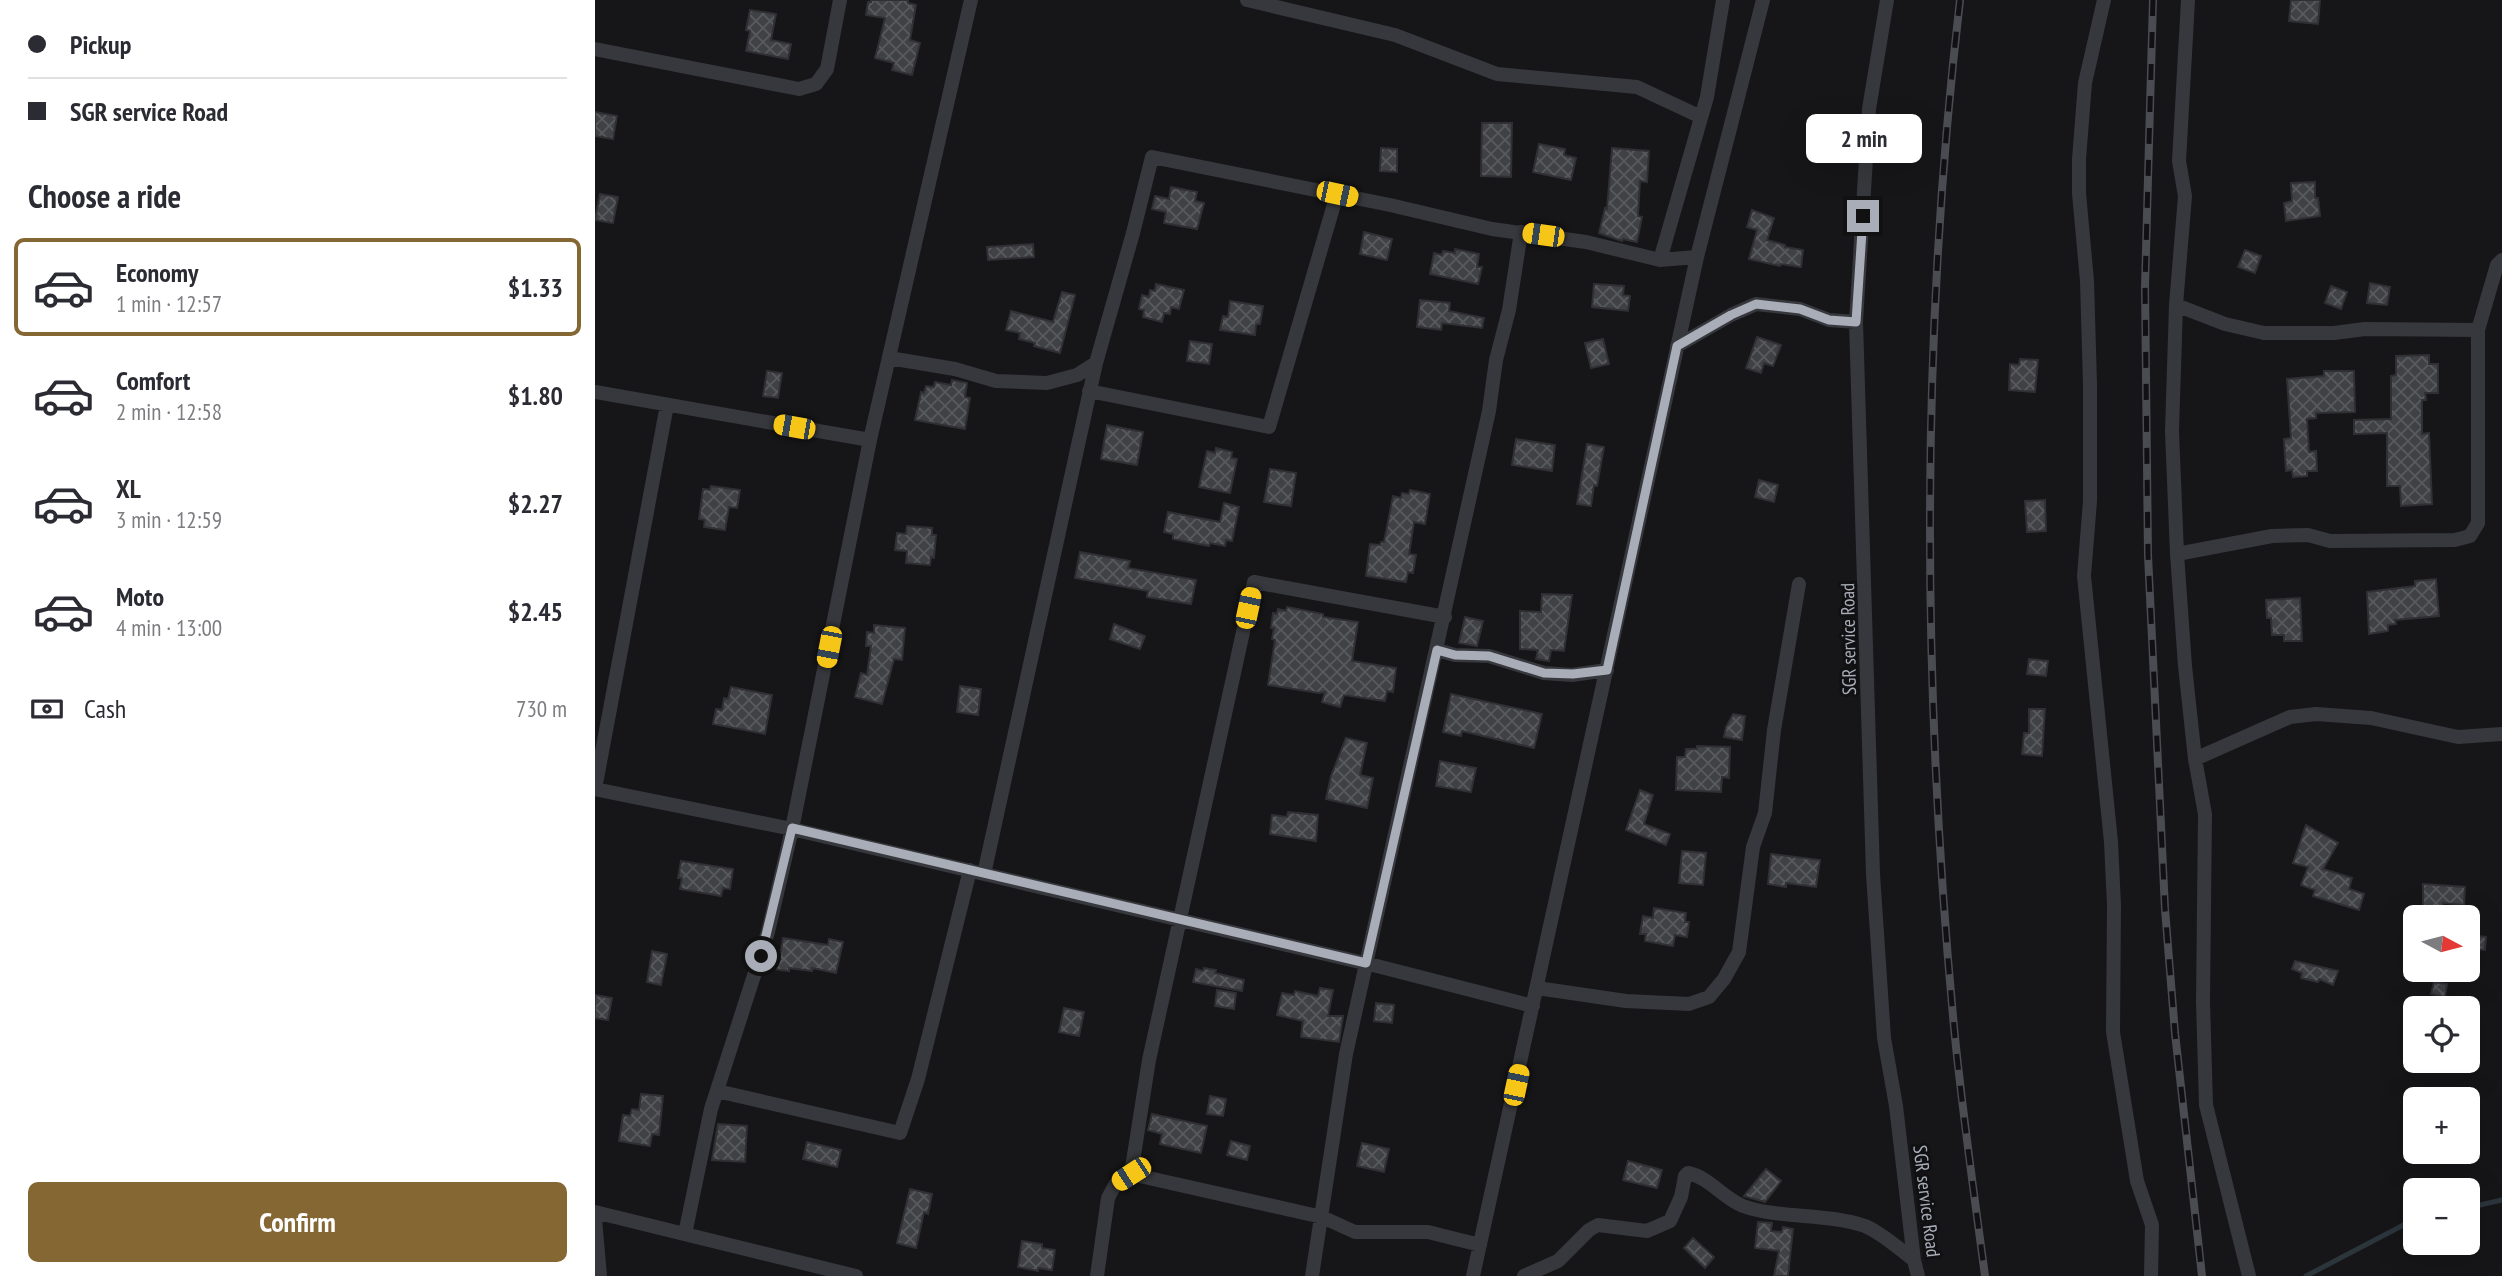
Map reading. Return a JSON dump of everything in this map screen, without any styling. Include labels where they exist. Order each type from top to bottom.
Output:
[{"type":"street","points":[[595,49],[799,89],[816,84],[827,69],[841,0]]},
{"type":"street","points":[[685,1234],[711,1109],[768,932],[792,828],[870,440],[971,0]]},
{"type":"street","points":[[1247,0],[1395,35],[1497,74],[1637,87],[1701,117]]},
{"type":"street","points":[[1660,260],[1707,97],[1723,0]]},
{"type":"street","points":[[1473,1276],[1697,257],[1763,0]]},
{"type":"street","name":"SGR service Road","points":[[1887,0],[1869,109],[1856,322],[1873,874],[1884,1038],[1919,1276]]},
{"type":"street","points":[[2104,0],[2085,83],[2079,159],[2090,384],[2090,501],[2084,576],[2111,842],[2114,905],[2113,1032],[2137,1181],[2151,1225],[2151,1276]]},
{"type":"street","points":[[2188,0],[2179,161],[2185,196],[2176,305],[2172,431],[2185,666],[2195,759],[2205,814],[2203,1001],[2206,1105],[2249,1276]]},
{"type":"street","points":[[717,1091],[900,1133],[977,872],[1089,391],[1152,156],[1468,224],[1586,242],[1660,260],[1697,257]]},
{"type":"street","points":[[1089,391],[1269,427],[1337,194]]},
{"type":"street","points":[[1312,1276],[1346,1054],[1489,411],[1521,232]]},
{"type":"street","points":[[2178,554],[2272,536],[2308,535],[2330,541],[2455,540],[2470,536],[2478,523],[2478,330],[2497,265],[2502,260]]},
{"type":"street","points":[[1677,346],[1756,304],[1800,309],[1829,320],[1856,322]]},
{"type":"street","points":[[2176,305],[2225,324],[2264,333],[2334,333],[2365,329],[2478,330]]},
{"type":"street","points":[[889,358],[955,369],[996,381],[1047,383],[1077,375],[1096,363]]},
{"type":"street","points":[[595,393],[870,440]]},
{"type":"street","points":[[667,405],[595,789],[792,828],[1366,963],[1533,1006]]},
{"type":"street","points":[[1097,1276],[1108,1198],[1115,1185],[1131,1174],[1149,1060],[1254,582],[1445,617]]},
{"type":"street","points":[[1537,988],[1626,1001],[1689,1004],[1709,997],[1724,979],[1739,953],[1753,847],[1765,813],[1774,730],[1798,584]]},
{"type":"street","points":[[1437,650],[1455,655],[1489,656],[1544,673],[1573,674],[1607,670]]},
{"type":"street","points":[[2195,759],[2290,717],[2316,714],[2371,718],[2458,737],[2502,734]]},
{"type":"street","points":[[1524,1276],[1557,1261],[1588,1230],[1598,1225],[1647,1231],[1670,1221],[1688,1173],[1708,1182],[1742,1205],[1790,1214],[1821,1216],[1867,1227],[1915,1259]]},
{"type":"street","points":[[1131,1174],[1322,1217],[1355,1232],[1428,1232],[1480,1245]]},
{"type":"street","points":[[595,1212],[856,1276]]},
{"type":"street","points":[[595,1219],[600,1276]]},
{"type":"building","points":[[908,0],[908,3],[916,5],[910,40],[920,43],[912,75],[892,70],[894,63],[875,58],[885,18],[866,15],[868,2]]},
{"type":"building","points":[[2291,0],[2320,0],[2318,24],[2289,21]]},
{"type":"building","points":[[750,10],[776,14],[771,40],[791,44],[788,59],[746,51]]},
{"type":"building","points":[[595,112],[617,116],[613,139],[595,136]]},
{"type":"building","points":[[1482,123],[1512,123],[1511,177],[1481,176]]},
{"type":"building","points":[[1539,144],[1565,149],[1564,155],[1576,158],[1571,180],[1533,172]]},
{"type":"building","points":[[1381,148],[1397,149],[1397,172],[1380,171]]},
{"type":"building","points":[[1612,148],[1649,151],[1647,182],[1640,181],[1638,216],[1642,217],[1637,242],[1622,241],[1599,233],[1605,208],[1607,209]]},
{"type":"building","points":[[2315,182],[2315,198],[2318,198],[2320,216],[2286,221],[2284,203],[2292,201],[2291,183]]},
{"type":"building","points":[[1171,187],[1197,192],[1195,201],[1204,203],[1197,229],[1164,223],[1166,212],[1152,209],[1155,196],[1169,199]]},
{"type":"building","points":[[600,194],[618,197],[613,223],[595,220]]},
{"type":"building","points":[[1752,210],[1774,218],[1767,240],[1803,250],[1801,267],[1780,266],[1749,259],[1757,230],[1747,227]]},
{"type":"building","points":[[1364,232],[1392,239],[1387,260],[1360,254]]},
{"type":"building","points":[[1033,244],[1034,257],[988,260],[987,247]]},
{"type":"building","points":[[1455,249],[1479,254],[1477,267],[1482,267],[1478,284],[1430,274],[1434,253],[1455,253]]},
{"type":"building","points":[[2245,250],[2261,256],[2255,273],[2238,267]]},
{"type":"building","points":[[2370,283],[2390,287],[2387,305],[2367,303]]},
{"type":"building","points":[[1156,284],[1184,290],[1179,309],[1171,307],[1170,314],[1164,313],[1162,322],[1143,317],[1144,310],[1139,309],[1142,295],[1149,297],[1150,290],[1155,291]]},
{"type":"building","points":[[1594,284],[1624,286],[1623,295],[1630,296],[1628,311],[1592,307]]},
{"type":"building","points":[[2331,286],[2347,292],[2341,309],[2325,303]]},
{"type":"building","points":[[1062,292],[1075,295],[1060,353],[1034,346],[1035,343],[1019,339],[1020,333],[1006,330],[1011,311],[1053,322]]},
{"type":"building","points":[[1420,300],[1450,303],[1449,311],[1484,318],[1482,328],[1442,323],[1441,330],[1417,327]]},
{"type":"building","points":[[1230,301],[1263,306],[1255,335],[1220,330],[1223,316],[1228,317]]},
{"type":"building","points":[[1757,337],[1781,345],[1773,366],[1764,363],[1761,373],[1746,368]]},
{"type":"building","points":[[1603,339],[1609,364],[1591,368],[1585,343]]},
{"type":"building","points":[[1190,341],[1212,344],[1209,364],[1187,361]]},
{"type":"building","points":[[2429,355],[2429,364],[2438,364],[2438,393],[2425,393],[2426,400],[2422,400],[2422,434],[2429,433],[2432,504],[2401,506],[2400,486],[2387,486],[2387,433],[2354,434],[2354,420],[2391,419],[2391,376],[2396,375],[2396,356]]},
{"type":"building","points":[[2020,359],[2038,360],[2035,392],[2009,390],[2010,364],[2019,365]]},
{"type":"building","points":[[767,371],[782,373],[778,398],[763,396]]},
{"type":"building","points":[[2324,371],[2354,371],[2355,412],[2316,413],[2316,418],[2307,419],[2309,452],[2316,451],[2317,471],[2307,471],[2307,476],[2293,477],[2292,470],[2286,471],[2284,439],[2291,438],[2287,379],[2324,376]]},
{"type":"building","points":[[952,380],[967,383],[965,397],[970,398],[965,429],[915,420],[921,392],[924,393],[926,386],[934,387],[935,382],[951,385]]},
{"type":"building","points":[[1107,425],[1143,432],[1137,465],[1101,459]]},
{"type":"building","points":[[1516,439],[1555,445],[1552,471],[1512,465]]},
{"type":"building","points":[[1587,444],[1604,447],[1591,506],[1577,504]]},
{"type":"building","points":[[1216,448],[1232,452],[1231,458],[1237,459],[1230,493],[1199,487],[1207,451],[1215,453]]},
{"type":"building","points":[[1270,469],[1296,473],[1291,506],[1264,502]]},
{"type":"building","points":[[1759,480],[1778,485],[1774,502],[1755,497]]},
{"type":"building","points":[[711,486],[740,490],[737,508],[729,507],[725,530],[704,527],[705,520],[699,519],[703,489],[710,490]]},
{"type":"building","points":[[1410,490],[1430,494],[1425,524],[1414,522],[1409,554],[1416,555],[1413,573],[1408,572],[1406,582],[1366,576],[1370,544],[1380,545],[1384,542],[1393,496],[1401,498],[1402,493],[1409,494]]},
{"type":"building","points":[[2045,500],[2046,531],[2027,532],[2025,501]]},
{"type":"building","points":[[1224,503],[1239,507],[1232,541],[1226,540],[1225,546],[1210,543],[1209,546],[1173,539],[1173,534],[1164,532],[1168,512],[1220,522]]},
{"type":"building","points":[[907,526],[932,528],[932,535],[936,535],[934,558],[931,557],[930,565],[906,563],[907,551],[895,550],[897,533],[906,534]]},
{"type":"building","points":[[1080,552],[1130,561],[1128,568],[1196,580],[1191,604],[1147,597],[1148,591],[1075,578]]},
{"type":"building","points":[[2436,579],[2439,616],[2395,620],[2396,624],[2388,625],[2388,631],[2369,634],[2367,592],[2415,586],[2415,581]]},
{"type":"building","points":[[1542,594],[1572,595],[1564,651],[1551,650],[1549,661],[1536,659],[1538,650],[1520,649],[1520,611],[1541,612]]},
{"type":"building","points":[[2300,598],[2302,641],[2284,641],[2284,635],[2272,635],[2266,600]]},
{"type":"building","points":[[1287,607],[1323,614],[1323,617],[1358,622],[1352,661],[1396,668],[1393,692],[1387,691],[1385,701],[1344,695],[1340,707],[1322,702],[1325,692],[1268,685],[1275,640],[1272,639],[1274,628],[1271,628],[1273,613],[1277,614],[1278,609],[1286,611]]},
{"type":"building","points":[[1465,617],[1483,621],[1477,646],[1459,643]]},
{"type":"building","points":[[1114,624],[1145,636],[1140,649],[1110,639]]},
{"type":"building","points":[[874,625],[905,628],[902,660],[894,659],[882,704],[855,697],[861,673],[867,675],[871,646],[866,646],[867,632],[874,633]]},
{"type":"building","points":[[2029,659],[2048,661],[2046,676],[2027,674]]},
{"type":"building","points":[[960,686],[981,689],[978,715],[957,712]]},
{"type":"building","points":[[731,687],[772,695],[765,734],[713,724],[716,709],[722,710],[724,698],[728,699]]},
{"type":"building","points":[[1451,694],[1542,714],[1534,748],[1462,731],[1461,736],[1443,732]]},
{"type":"building","points":[[2029,709],[2045,709],[2042,756],[2022,754],[2024,733],[2029,733]]},
{"type":"building","points":[[1733,714],[1745,716],[1742,740],[1724,737]]},
{"type":"building","points":[[1346,738],[1367,743],[1360,775],[1373,778],[1367,808],[1326,799],[1331,776]]},
{"type":"building","points":[[1697,746],[1730,747],[1729,778],[1722,777],[1721,792],[1676,790],[1677,757],[1685,757],[1686,749],[1697,749]]},
{"type":"building","points":[[1440,761],[1476,768],[1471,792],[1436,786]]},
{"type":"building","points":[[1640,790],[1653,795],[1644,824],[1670,834],[1666,845],[1626,830]]},
{"type":"building","points":[[1288,812],[1318,815],[1316,841],[1270,834],[1272,815],[1287,817]]},
{"type":"building","points":[[2306,825],[2338,843],[2323,869],[2352,878],[2349,889],[2364,894],[2359,910],[2313,896],[2315,890],[2301,885],[2308,867],[2293,863]]},
{"type":"building","points":[[1682,851],[1706,853],[1703,885],[1679,883]]},
{"type":"building","points":[[1771,854],[1820,860],[1816,887],[1786,883],[1786,887],[1768,884]]},
{"type":"building","points":[[681,861],[733,869],[730,889],[723,888],[721,896],[680,889],[682,878],[678,878]]},
{"type":"building","points":[[2423,884],[2465,887],[2464,905],[2423,905]]},
{"type":"building","points":[[1654,908],[1686,913],[1685,922],[1689,922],[1687,937],[1675,935],[1673,946],[1645,941],[1646,934],[1640,934],[1643,916],[1653,918]]},
{"type":"building","points":[[2480,936],[2486,937],[2485,950],[2480,949]]},
{"type":"building","points":[[783,938],[828,945],[829,939],[843,942],[836,973],[812,968],[812,971],[773,969],[776,950],[781,951]]},
{"type":"building","points":[[652,951],[667,954],[661,985],[647,982]]},
{"type":"building","points":[[2295,961],[2338,971],[2333,985],[2319,979],[2318,982],[2301,978],[2302,973],[2292,969]]},
{"type":"building","points":[[1204,968],[1244,980],[1242,991],[1193,982],[1196,969],[1203,971]]},
{"type":"building","points":[[2434,982],[2447,984],[2445,996],[2431,994]]},
{"type":"building","points":[[1320,988],[1333,990],[1328,1016],[1343,1016],[1339,1042],[1301,1037],[1303,1021],[1277,1015],[1282,993],[1294,995],[1295,991],[1318,996]]},
{"type":"building","points":[[1217,990],[1236,993],[1234,1009],[1215,1006]]},
{"type":"building","points":[[595,995],[612,998],[608,1020],[595,1018]]},
{"type":"building","points":[[1376,1003],[1394,1005],[1392,1023],[1374,1021]]},
{"type":"building","points":[[1064,1008],[1084,1012],[1079,1036],[1059,1032]]},
{"type":"building","points":[[641,1094],[663,1096],[659,1135],[652,1134],[650,1146],[619,1141],[623,1115],[630,1116],[632,1109],[639,1110]]},
{"type":"building","points":[[1210,1096],[1226,1099],[1223,1116],[1207,1114]]},
{"type":"building","points":[[1152,1114],[1207,1126],[1201,1153],[1160,1144],[1162,1134],[1148,1130]]},
{"type":"building","points":[[718,1124],[747,1126],[745,1162],[712,1160]]},
{"type":"building","points":[[1231,1141],[1250,1146],[1247,1160],[1227,1155]]},
{"type":"building","points":[[807,1142],[841,1150],[837,1167],[803,1159]]},
{"type":"building","points":[[1362,1143],[1389,1149],[1384,1172],[1357,1166]]},
{"type":"building","points":[[1628,1161],[1662,1170],[1657,1188],[1623,1180]]},
{"type":"building","points":[[1766,1169],[1781,1181],[1765,1202],[1744,1196]]},
{"type":"building","points":[[910,1189],[932,1194],[928,1214],[924,1212],[916,1248],[897,1243]]},
{"type":"building","points":[[1758,1222],[1772,1223],[1771,1231],[1782,1232],[1783,1227],[1793,1229],[1788,1276],[1774,1276],[1779,1251],[1755,1248]]},
{"type":"building","points":[[1693,1238],[1714,1257],[1705,1268],[1684,1248]]},
{"type":"building","points":[[1022,1241],[1042,1244],[1042,1248],[1055,1250],[1052,1270],[1038,1268],[1038,1271],[1018,1267]]},
{"type":"waterway","points":[[2480,1205],[2502,1200]]},
{"type":"waterway","points":[[2306,1276],[2403,1225]]},
{"type":"railway","points":[[1960,0],[1947,128],[1932,385],[1931,642],[1943,899],[1964,1120],[1985,1276]]},
{"type":"railway","points":[[2153,0],[2145,286],[2148,555],[2165,909],[2175,1033],[2202,1276]]},
{"type":"route","points":[[761,956],[792,828],[1366,963],[1437,650],[1455,655],[1489,656],[1544,673],[1573,674],[1607,670],[1677,346],[1756,304],[1800,309],[1829,320],[1856,322],[1863,216]]}]
